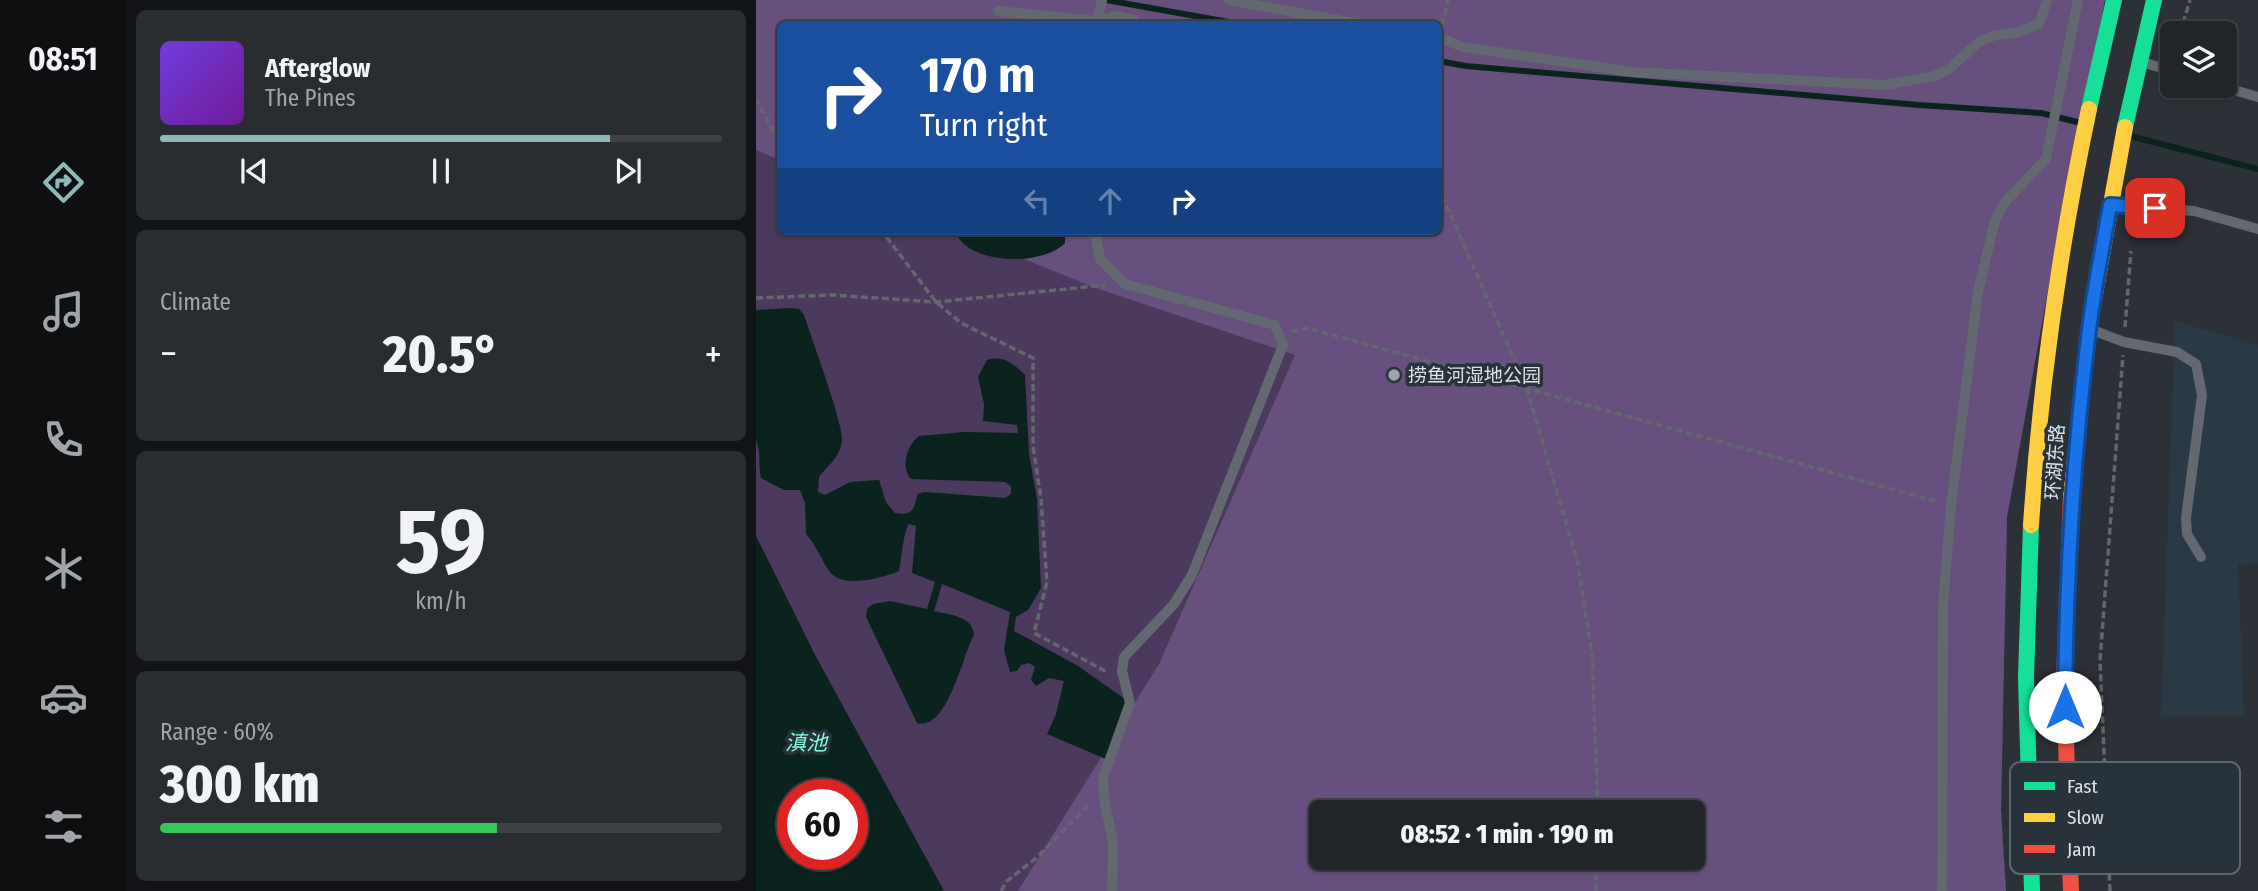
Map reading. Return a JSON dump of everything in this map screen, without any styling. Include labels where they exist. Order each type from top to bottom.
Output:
[{"type":"main road","name":"环湖东路","points":[[2026,762],[2027,630],[2034,479],[2051,323],[2092,91],[2114,0]]},
{"type":"main road","name":"环湖东路","points":[[2064,762],[2066,601],[2078,430],[2089,328],[2110,205],[2154,0]]},
{"type":"lane","points":[[1098,17],[1102,0]]},
{"type":"lane","points":[[1229,0],[1343,21]]},
{"type":"lane","points":[[1442,39],[1463,47],[1632,72],[1885,85],[1935,76],[1949,69],[1980,41],[1995,35],[2019,32],[2039,24],[2047,0]]},
{"type":"lane","points":[[1942,891],[1943,605],[1951,505],[1978,292],[1995,220],[2006,201],[2046,159],[2078,0]]},
{"type":"lane","points":[[998,12],[1116,16],[1135,21]]},
{"type":"lane","points":[[2139,61],[2160,67]]},
{"type":"lane","points":[[2237,91],[2258,97]]},
{"type":"lane","points":[[2110,205],[2194,211],[2258,229]]},
{"type":"lane","points":[[1096,235],[1100,259],[1125,284],[1275,325],[1283,345],[1192,575],[1174,604],[1124,657],[1122,671],[1130,703],[1103,778],[1113,842],[1112,891]]},
{"type":"lane","points":[[2089,328],[2124,342],[2177,352],[2191,359],[2200,372],[2202,395],[2186,518],[2187,534],[2201,556]]},
{"type":"path","points":[[1442,22],[1448,0]]},
{"type":"path","points":[[2184,21],[2190,0]]},
{"type":"path","points":[[756,98],[777,135]]},
{"type":"path","points":[[1442,195],[1527,389],[1578,565],[1592,656],[1598,800]]},
{"type":"path","points":[[884,235],[936,302],[961,323],[1034,358],[1033,446],[1041,499],[1047,582],[1034,632],[1108,673],[1122,671]]},
{"type":"path","points":[[2104,762],[2100,660],[2132,241]]},
{"type":"path","points":[[756,298],[832,295],[936,302],[1125,284]]},
{"type":"path","points":[[1279,334],[1307,328],[1951,505]]},
{"type":"path","points":[[1001,891],[1007,881],[1035,859],[1104,788]]},
{"type":"path","points":[[1596,891],[1597,870]]},
{"type":"shaded area","name":"捞鱼河湿地公园","points":[[756,0],[2105,0],[2058,234],[2007,517],[2001,810],[2006,891],[944,891],[815,655],[756,536]]},
{"type":"shaded area","name":"捞鱼河湿地公园","points":[[756,0],[2105,0],[2058,234],[2007,517],[2001,810],[2006,891],[1018,891],[1159,664],[1295,355],[1093,287],[965,235],[1442,235],[1442,21],[777,21],[777,159],[756,150]]},
{"type":"shaded area","points":[[2175,321],[2258,345],[2258,563],[2238,564],[2244,716],[2161,717]]},
{"type":"water","points":[[958,235],[1065,235],[1065,243],[1054,251],[1023,259],[989,256],[974,251]]},
{"type":"water","points":[[799,309],[804,315],[841,432],[842,441],[838,453],[819,477],[818,492],[825,495],[850,482],[879,480],[886,502],[895,513],[901,514],[912,510],[918,494],[925,492],[1005,498],[1011,494],[1011,486],[1005,482],[911,479],[906,468],[906,456],[919,436],[964,432],[1018,433],[1017,425],[983,421],[984,404],[978,377],[987,360],[993,359],[1008,362],[1025,375],[1029,454],[1037,499],[1041,588],[1028,610],[1016,617],[1014,631],[1078,666],[1125,699],[1126,708],[1108,760],[1047,734],[1056,714],[1064,681],[1049,678],[1036,686],[1031,680],[1035,667],[1029,663],[1010,672],[1004,650],[1010,612],[942,584],[934,611],[965,620],[973,629],[974,635],[945,704],[937,716],[928,722],[917,723],[866,617],[867,609],[873,604],[890,601],[927,609],[935,582],[912,573],[916,526],[909,524],[907,528],[899,571],[874,579],[844,580],[830,572],[806,534],[805,503],[800,490],[784,490],[761,478],[756,440],[756,310]]},
{"type":"water","name":"滇池","points":[[756,536],[815,655],[944,891],[756,891]]},
{"type":"waterway","points":[[1106,0],[1223,21]]},
{"type":"waterway","points":[[1442,62],[1919,105],[2041,113],[2077,122]]},
{"type":"waterway","points":[[2134,137],[2258,169]]},
{"type":"traffic: fast","points":[[2089,109],[2114,0]]},
{"type":"traffic: fast","points":[[2125,127],[2154,0]]},
{"type":"traffic: fast","points":[[2028,762],[2026,677],[2031,525]]},
{"type":"traffic: fast","points":[[2032,874],[2032,891]]},
{"type":"traffic: slow","points":[[2031,525],[2052,316],[2089,109]]},
{"type":"traffic: slow","points":[[2071,496],[2089,327],[2125,127]]},
{"type":"traffic: jam","points":[[2067,762],[2064,680],[2071,496]]},
{"type":"traffic: jam","points":[[2070,874],[2071,891]]},
{"type":"place","name":"捞鱼河湿地公园","points":[[1394,375]]},
{"type":"route","points":[[2065,707],[2066,601],[2078,430],[2089,328],[2110,205],[2155,208]]}]
